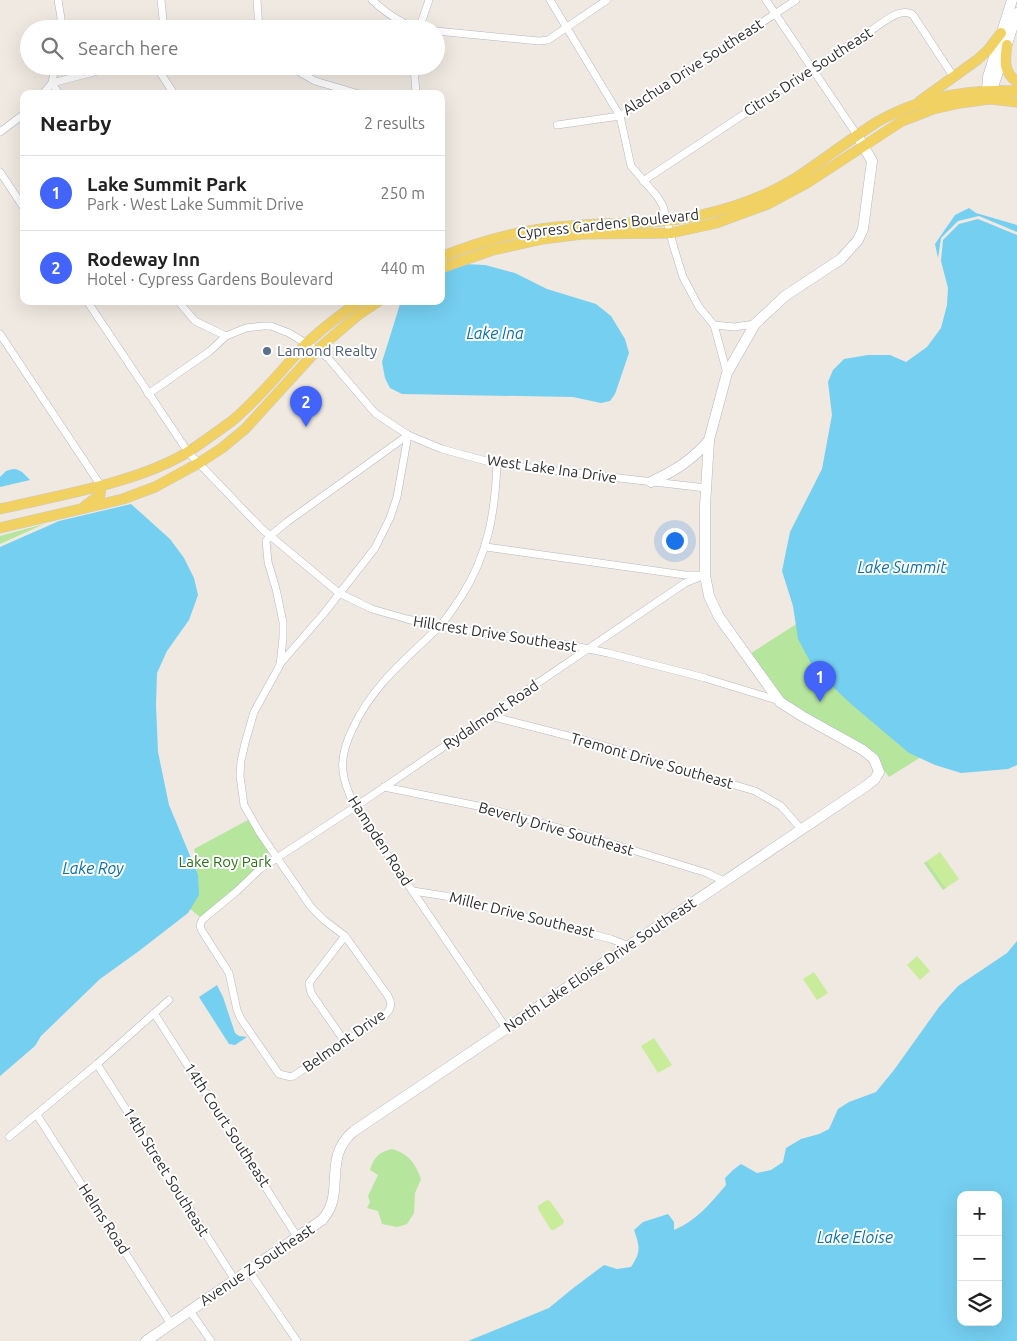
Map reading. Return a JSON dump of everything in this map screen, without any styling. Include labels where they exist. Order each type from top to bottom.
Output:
[{"type":"main road","points":[[917,103],[988,50],[1001,33]]},
{"type":"main road","points":[[1007,45],[1005,64],[1008,73],[1017,82]]},
{"type":"main road","name":"Cypress Gardens Boulevard","points":[[445,266],[491,245],[540,229],[667,220],[697,216],[726,208],[763,194],[794,179],[889,115],[917,103],[953,93],[1017,91]]},
{"type":"main road","name":"Cypress Gardens Boulevard","points":[[445,255],[464,247],[582,234],[671,232],[716,223],[768,204],[807,183],[902,121],[933,109],[990,93],[1017,102]]},
{"type":"main road","points":[[0,509],[101,486],[145,472],[188,452],[232,420],[262,393],[307,343],[354,305]]},
{"type":"main road","points":[[0,528],[68,514],[123,499],[155,487],[199,463],[222,448],[245,429],[317,350],[358,315],[374,305]]},
{"type":"main road","points":[[68,514],[91,503],[100,495],[101,486]]},
{"type":"street","points":[[58,0],[61,20]]},
{"type":"street","points":[[161,0],[163,20]]},
{"type":"street","points":[[256,0],[259,20]]},
{"type":"street","points":[[372,0],[390,15],[401,20]]},
{"type":"street","points":[[422,20],[429,0]]},
{"type":"street","points":[[550,0],[620,116],[631,166],[661,201],[678,262],[689,290],[699,307],[714,325],[727,373]]},
{"type":"street","points":[[445,32],[539,41],[548,40],[608,0]]},
{"type":"street","points":[[766,0],[857,135],[872,161],[863,229],[858,240],[841,259],[785,296],[755,324],[727,373],[709,440],[704,575],[709,596],[718,617],[780,702]]},
{"type":"street","points":[[990,93],[988,77],[1012,0]]},
{"type":"street","name":"Alachua Drive Southeast","points":[[556,125],[620,116],[793,1]]},
{"type":"street","name":"Citrus Drive Southeast","points":[[644,181],[904,11],[913,15],[953,76]]},
{"type":"street","points":[[990,93],[1017,13]]},
{"type":"street","points":[[46,90],[52,83],[53,75]]},
{"type":"street","points":[[52,83],[83,75]]},
{"type":"street","points":[[162,75],[171,90]]},
{"type":"street","points":[[305,75],[315,81],[345,90]]},
{"type":"street","points":[[415,75],[416,90]]},
{"type":"street","points":[[52,83],[56,90]]},
{"type":"street","points":[[0,132],[20,117]]},
{"type":"street","points":[[0,172],[20,202]]},
{"type":"street","name":"Hillcrest Drive Southeast","points":[[90,305],[188,452],[270,536],[339,593],[372,609],[439,627],[608,653],[705,678],[780,702]]},
{"type":"street","points":[[148,394],[210,351],[226,336],[195,322],[181,305]]},
{"type":"street","points":[[714,325],[734,327],[755,324]]},
{"type":"street","name":"West Lake Ina Drive","points":[[226,336],[246,328],[271,326],[289,333],[317,350],[341,373],[368,407],[408,436],[442,450],[497,464],[706,488]]},
{"type":"street","points":[[0,334],[101,486]]},
{"type":"street","points":[[280,665],[283,622],[266,550],[266,541],[270,536],[408,436]]},
{"type":"street","name":"Belmont Drive","points":[[222,904],[202,920],[200,926],[229,973],[237,1010],[241,1019],[279,1074],[291,1077],[295,1075],[386,1014],[391,1008],[388,996],[345,936],[311,907],[248,814],[240,776],[241,761],[254,712],[262,695],[280,665],[375,548],[390,518],[397,497],[408,436]]},
{"type":"street","points":[[651,482],[698,454],[709,440]]},
{"type":"street","name":"Hampden Road","points":[[497,464],[496,495],[486,547],[469,584],[439,627],[379,684],[356,721],[349,736],[343,759],[345,780],[356,807],[506,1028]]},
{"type":"street","points":[[486,547],[685,575],[704,575]]},
{"type":"street","name":"Rydalmont Road","points":[[222,904],[260,869],[277,857],[356,807],[686,583],[704,575]]},
{"type":"street","name":"North Lake Eloise Drive Southeast","points":[[335,1168],[339,1149],[350,1134],[875,779],[879,772],[874,759],[863,750],[780,702]]},
{"type":"street","name":"Tremont Drive Southeast","points":[[490,716],[584,740],[755,792],[781,806],[801,829]]},
{"type":"street","name":"Beverly Drive Southeast","points":[[384,787],[501,811],[689,868],[724,882]]},
{"type":"street","name":"Miller Drive Southeast","points":[[413,891],[444,896],[611,938],[629,946]]},
{"type":"street","points":[[345,936],[309,983],[311,993],[345,1042]]},
{"type":"street","points":[[9,1137],[97,1064],[169,1000]]},
{"type":"street","name":"14th Court Southeast","points":[[154,1013],[298,1238]]},
{"type":"street","name":"14th Street Southeast","points":[[97,1064],[235,1280]]},
{"type":"street","name":"Helms Road","points":[[37,1115],[171,1324]]},
{"type":"street","name":"Avenue Z Southeast","points":[[146,1341],[322,1220],[330,1209],[334,1198],[335,1168]]},
{"type":"street","points":[[249,1271],[297,1341]]},
{"type":"street","points":[[190,1311],[211,1341]]},
{"type":"green space","points":[[44,524],[0,544],[0,536]]},
{"type":"green space","points":[[798,623],[921,757],[889,777],[875,758],[780,697],[748,655]]},
{"type":"green space","name":"Lake Roy Park","points":[[248,820],[269,851],[267,857],[231,893],[200,917],[184,904],[196,871],[194,849]]},
{"type":"green space","points":[[940,852],[959,879],[946,888],[927,861]]},
{"type":"green space","points":[[927,861],[946,888],[943,890],[924,863]]},
{"type":"green space","points":[[917,956],[930,971],[920,980],[907,965]]},
{"type":"green space","points":[[814,972],[828,993],[817,1000],[803,979]]},
{"type":"green space","points":[[654,1038],[672,1065],[658,1073],[641,1046]]},
{"type":"green space","points":[[392,1149],[411,1160],[421,1179],[415,1193],[414,1213],[407,1224],[397,1227],[382,1224],[378,1211],[367,1208],[370,1202],[368,1196],[378,1175],[370,1170],[372,1165],[375,1158]]},
{"type":"green space","points":[[547,1200],[550,1201],[564,1221],[563,1224],[554,1230],[551,1230],[538,1209],[538,1206]]},
{"type":"water","points":[[969,208],[976,213],[1017,225],[1017,232],[979,216],[958,221],[941,238],[938,258],[935,244],[955,215]]},
{"type":"water","name":"Lake Summit","points":[[978,219],[1017,235],[1017,765],[1008,769],[961,773],[935,765],[909,753],[851,704],[814,669],[798,639],[793,606],[782,571],[790,532],[822,469],[832,415],[828,382],[833,370],[844,359],[868,355],[890,355],[906,362],[927,347],[941,328],[947,305],[948,288],[941,261],[943,240],[959,224]]},
{"type":"water","name":"Lake Ina","points":[[445,263],[485,265],[515,273],[547,289],[596,304],[611,316],[625,339],[629,353],[615,394],[610,401],[601,403],[573,397],[402,394],[390,388],[385,378],[382,362],[400,305],[445,305]]},
{"type":"water","points":[[13,469],[20,471],[30,480],[0,487],[0,477],[6,471]]},
{"type":"water","name":"Lake Roy","points":[[131,504],[170,539],[184,558],[194,578],[198,595],[189,620],[167,651],[157,673],[156,705],[158,752],[169,805],[198,875],[199,895],[188,913],[100,979],[41,1036],[35,1046],[0,1076],[0,547],[59,521]]},
{"type":"water","name":"Lake Eloise","points":[[1017,941],[1017,1341],[468,1341],[549,1308],[604,1265],[617,1269],[631,1267],[638,1253],[634,1230],[643,1222],[668,1214],[674,1222],[674,1230],[682,1226],[709,1205],[726,1185],[725,1178],[741,1164],[757,1173],[771,1170],[783,1162],[786,1148],[801,1139],[829,1129],[838,1109],[849,1102],[876,1092],[939,1007],[958,986],[1007,953]]},
{"type":"water","points":[[217,985],[235,1033],[239,1036],[247,1037],[235,1045],[229,1044],[199,997]]},
{"type":"place","name":"Lamond Realty","points":[[267,351]]},
{"type":"place","name":"Rodeway Inn","points":[[306,427]]},
{"type":"place","name":"Lake Summit Park","points":[[820,702]]}]
